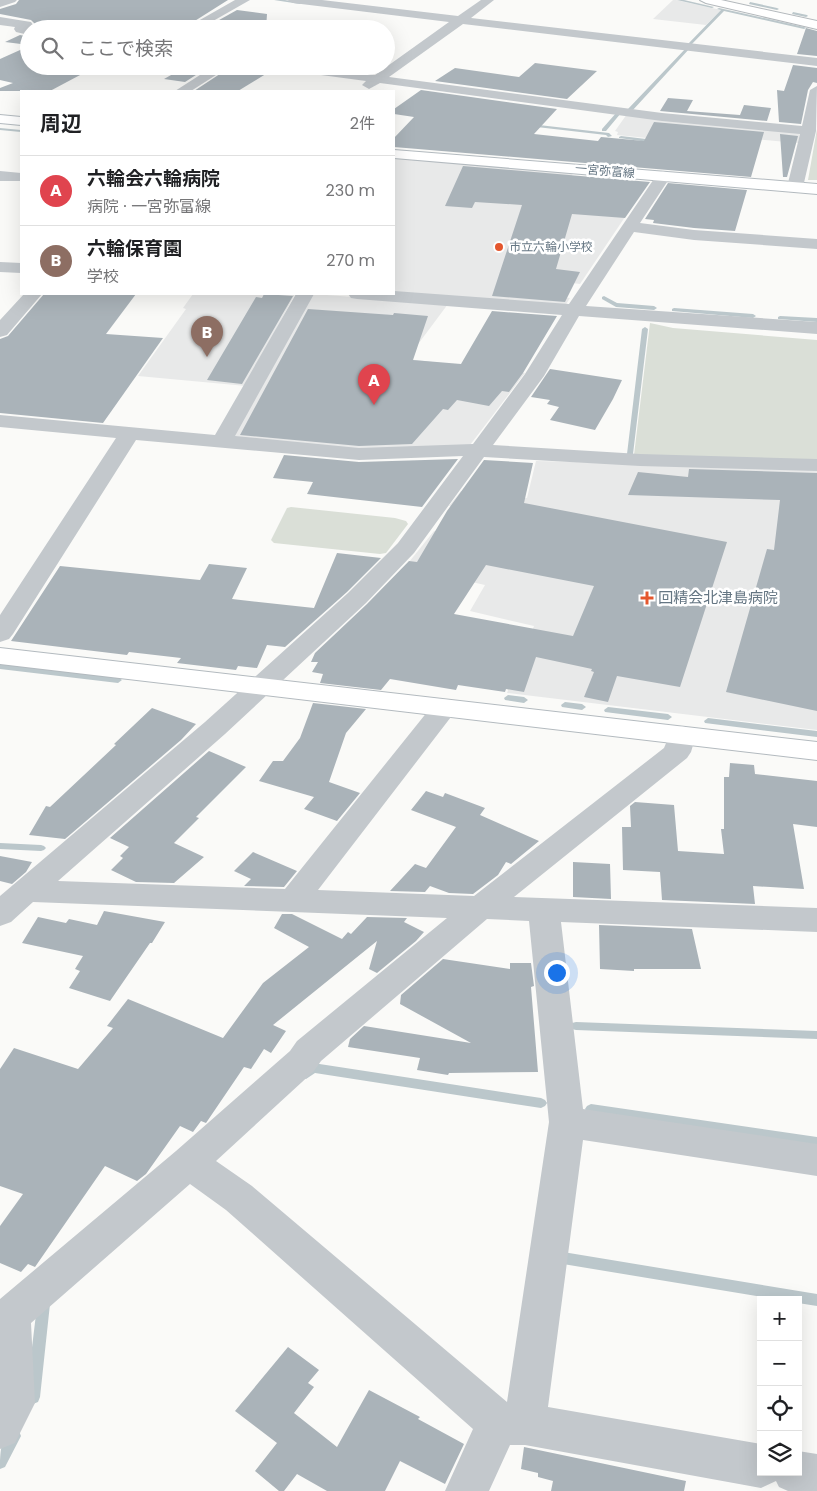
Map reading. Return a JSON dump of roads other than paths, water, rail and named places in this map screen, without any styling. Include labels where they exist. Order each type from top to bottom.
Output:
[{"type":"main road","points":[[706,0],[817,25]]},
{"type":"main road","points":[[0,119],[20,121]]},
{"type":"main road","name":"一宮弥富線","points":[[395,154],[817,189]]},
{"type":"main road","points":[[0,656],[817,751]]},
{"type":"street","points":[[0,4],[11,0]]},
{"type":"street","points":[[207,20],[244,0]]},
{"type":"street","points":[[292,0],[817,62]]},
{"type":"street","points":[[390,12],[408,0]]},
{"type":"street","points":[[395,66],[488,0]]},
{"type":"street","points":[[0,21],[20,24]]},
{"type":"street","points":[[7,34],[20,31]]},
{"type":"street","points":[[184,90],[209,75]]},
{"type":"street","points":[[347,75],[633,113],[809,131]]},
{"type":"street","points":[[360,90],[383,75]]},
{"type":"street","points":[[795,187],[817,90]]},
{"type":"street","points":[[633,113],[645,100]]},
{"type":"street","points":[[0,176],[20,177]]},
{"type":"street","points":[[0,914],[215,728],[358,598],[406,548],[534,376],[574,310],[663,176]]},
{"type":"street","points":[[629,227],[694,235],[817,244]]},
{"type":"street","points":[[0,267],[20,268]]},
{"type":"street","points":[[0,331],[32,295]]},
{"type":"street","points":[[222,441],[303,295]]},
{"type":"street","points":[[371,295],[817,328]]},
{"type":"street","points":[[0,421],[359,454],[467,450],[640,460],[817,465]]},
{"type":"street","points":[[0,634],[130,433]]},
{"type":"street","points":[[293,901],[445,707]]},
{"type":"street","points":[[0,1428],[14,1403],[5,1318],[189,1162],[302,1061],[309,1051],[480,908],[677,752],[682,735]]},
{"type":"street","points":[[26,891],[817,920]]},
{"type":"street","points":[[467,1491],[512,1424],[567,1122],[544,911]]},
{"type":"street","points":[[567,1122],[817,1160]]},
{"type":"street","points":[[189,1162],[239,1198],[512,1424],[757,1465]]},
{"type":"street","points":[[802,1473],[817,1476]]},
{"type":"waterway","points":[[276,0],[300,3]]},
{"type":"waterway","points":[[679,0],[712,7]]},
{"type":"waterway","points":[[750,3],[777,9]]},
{"type":"waterway","points":[[719,9],[804,28]]},
{"type":"waterway","points":[[689,45],[723,10]]},
{"type":"waterway","points":[[793,13],[806,16]]},
{"type":"waterway","points":[[630,110],[688,48]]},
{"type":"waterway","points":[[604,130],[619,113]]},
{"type":"waterway","points":[[530,125],[609,134],[608,136],[610,136]]},
{"type":"waterway","points":[[0,129],[20,131]]},
{"type":"waterway","points":[[621,137],[644,140],[641,147],[644,148]]},
{"type":"waterway","points":[[604,298],[616,305],[654,308]]},
{"type":"waterway","points":[[674,310],[753,316]]},
{"type":"waterway","points":[[780,318],[817,320]]},
{"type":"waterway","points":[[630,454],[645,329]]},
{"type":"waterway","points":[[0,666],[118,680]]},
{"type":"waterway","points":[[508,698],[524,700]]},
{"type":"waterway","points":[[565,705],[582,707]]},
{"type":"waterway","points":[[608,710],[668,717]]},
{"type":"waterway","points":[[708,721],[817,734]]},
{"type":"waterway","points":[[0,846],[41,848]]},
{"type":"waterway","points":[[576,1026],[817,1035]]},
{"type":"waterway","points":[[306,1074],[313,1068],[541,1103]]},
{"type":"waterway","points":[[591,1109],[817,1142]]},
{"type":"waterway","points":[[563,1258],[817,1300]]},
{"type":"waterway","points":[[33,1397],[44,1304]]},
{"type":"waterway","points":[[0,1462],[14,1436]]},
{"type":"place","name":"市立六輪小学校","points":[[499,247]]},
{"type":"place","name":"六輪保育園","points":[[207,357]]},
{"type":"place","name":"六輪会六輪病院","points":[[374,405]]},
{"type":"place","name":"回精会北津島病院","points":[[647,598]]}]
